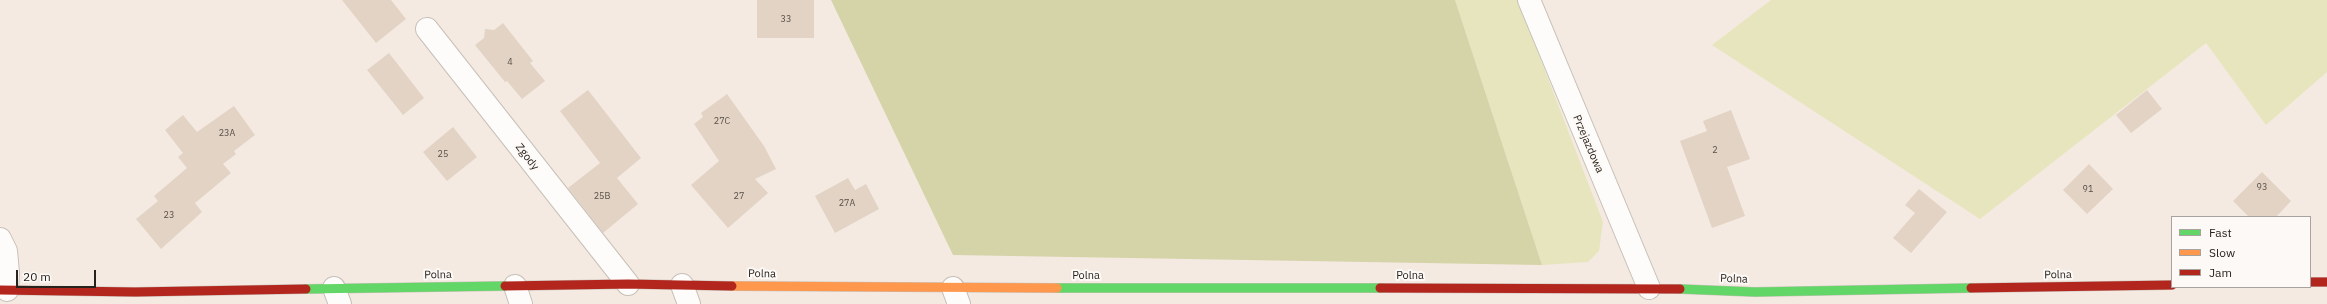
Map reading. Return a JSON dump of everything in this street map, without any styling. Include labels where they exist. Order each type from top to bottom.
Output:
[{"type":"street","name":"Przejazdowa","points":[[1529,0],[1649,288]]},
{"type":"street","name":"Zgody","points":[[426,29],[628,284]]},
{"type":"street","points":[[0,239],[6,251],[8,273],[3,290]]},
{"type":"street","points":[[2311,282],[2327,282]]},
{"type":"street","name":"Polna","points":[[3,290],[337,296],[518,295],[628,284],[685,294],[956,296],[1649,288],[1755,292],[2171,285]]},
{"type":"shaded area","points":[[831,0],[1455,0],[1542,265],[953,255]]},
{"type":"shaded area","points":[[1455,0],[1518,0],[1603,222],[1599,251],[1588,262],[1542,265]]},
{"type":"shaded area","points":[[1771,0],[2327,0],[2327,72],[2266,125],[2206,43],[1980,219],[1712,45]]},
{"type":"building","points":[[342,0],[391,0],[406,19],[376,43]]},
{"type":"building","points":[[757,0],[814,0],[814,38],[757,38]]},
{"type":"building","points":[[503,23],[533,61],[530,63],[545,81],[522,99],[507,81],[505,82],[475,45],[484,38],[485,29],[494,30]]},
{"type":"building","points":[[389,53],[424,98],[403,115],[367,70]]},
{"type":"building","points":[[588,90],[641,158],[617,178],[638,204],[603,233],[568,188],[600,163],[560,111]]},
{"type":"building","points":[[2147,90],[2162,109],[2131,133],[2116,115]]},
{"type":"building","points":[[727,94],[764,146],[776,169],[755,179],[768,193],[728,228],[691,185],[719,161],[694,124],[703,117],[701,113]]},
{"type":"building","points":[[234,106],[255,135],[234,151],[236,154],[223,164],[231,173],[195,203],[202,212],[161,249],[136,219],[158,201],[154,196],[187,168],[178,157],[183,153],[165,130],[183,115],[197,132]]},
{"type":"building","points":[[1731,110],[1750,159],[1727,167],[1745,216],[1712,228],[1680,141],[1707,131],[1703,121]]},
{"type":"building","points":[[453,127],[477,157],[447,181],[423,152]]},
{"type":"building","points":[[2089,164],[2113,189],[2087,214],[2063,190]]},
{"type":"building","points":[[2262,172],[2291,201],[2277,216],[2248,216],[2233,201]]},
{"type":"building","points":[[848,178],[855,190],[866,184],[879,209],[835,233],[815,196]]},
{"type":"building","points":[[1919,189],[1947,212],[1911,253],[1893,238],[1915,213],[1905,205]]},
{"type":"traffic: fast","points":[[306,289],[505,286]]},
{"type":"traffic: fast","points":[[1057,288],[1380,288]]},
{"type":"traffic: fast","points":[[1680,289],[1755,292],[1971,288]]},
{"type":"traffic: slow","points":[[732,286],[1057,288]]},
{"type":"traffic: jam","points":[[2311,282],[2327,282]]},
{"type":"traffic: jam","points":[[505,286],[628,284],[732,286]]},
{"type":"traffic: jam","points":[[1971,288],[2171,285]]},
{"type":"traffic: jam","points":[[1380,288],[1680,289]]},
{"type":"traffic: jam","points":[[0,290],[135,292],[306,289]]}]
